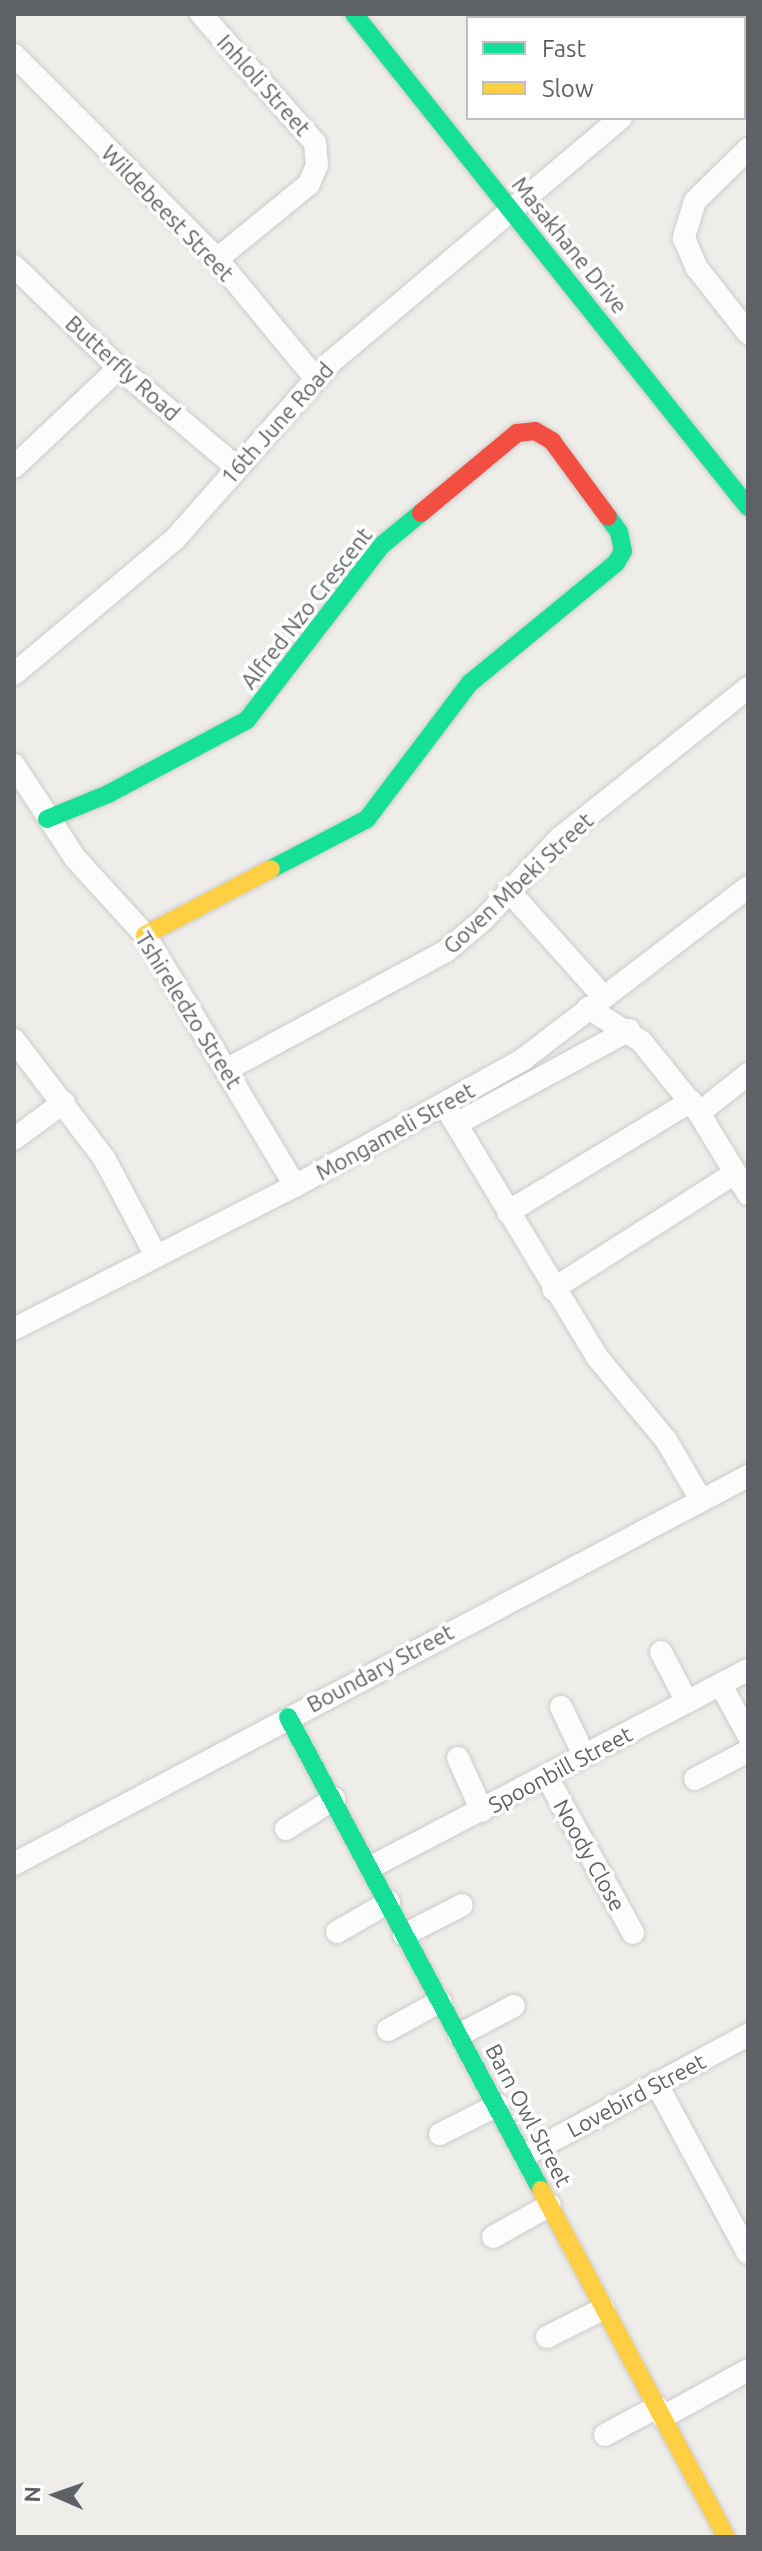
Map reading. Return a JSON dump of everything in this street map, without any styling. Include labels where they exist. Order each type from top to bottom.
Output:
[{"type":"street","name":"Inhloli Street","points":[[201,14],[315,143],[317,165],[309,184],[217,259]]},
{"type":"street","name":"Masakhane Drive","points":[[354,14],[748,507]]},
{"type":"street","name":"Wildebeest Street","points":[[14,55],[217,259],[315,378]]},
{"type":"street","name":"16th June Road","points":[[14,674],[175,539],[315,378],[512,214],[619,120]]},
{"type":"street","points":[[748,149],[695,201],[684,238],[697,268],[748,333]]},
{"type":"street","name":"Butterfly Road","points":[[14,266],[119,368],[236,467]]},
{"type":"street","points":[[14,467],[119,368]]},
{"type":"street","name":"Alfred Nzo Crescent","points":[[47,819],[108,794],[247,720],[382,545],[517,433],[535,431],[552,441],[619,532],[623,551],[616,563],[470,683],[367,819],[145,935]]},
{"type":"street","name":"Goven Mbeki Street","points":[[226,1070],[434,960],[483,920],[560,838],[748,688]]},
{"type":"street","name":"Tshireledzo Street","points":[[14,765],[47,819],[145,935],[295,1186]]},
{"type":"street","name":"Mongameli Street","points":[[14,1329],[155,1254],[295,1186],[522,1060],[748,887]]},
{"type":"street","points":[[509,891],[595,1002],[629,1030],[695,1107],[748,1194]]},
{"type":"street","points":[[456,1124],[629,1030]]},
{"type":"street","points":[[14,1040],[104,1158],[155,1254]]},
{"type":"street","points":[[508,1212],[748,1074]]},
{"type":"street","points":[[14,1139],[64,1102]]},
{"type":"street","points":[[444,1104],[553,1289],[597,1357],[666,1440],[701,1500]]},
{"type":"street","points":[[553,1289],[735,1173]]},
{"type":"street","name":"Boundary Street","points":[[14,1864],[748,1476]]},
{"type":"street","points":[[661,1652],[687,1702]]},
{"type":"street","name":"Spoonbill Street","points":[[371,1867],[748,1670]]},
{"type":"street","points":[[721,1685],[748,1735]]},
{"type":"street","points":[[561,1707],[584,1755]]},
{"type":"street","name":"Barn Owl Street","points":[[288,1717],[525,2155],[603,2309],[726,2537]]},
{"type":"street","points":[[695,1779],[748,1751]]},
{"type":"street","points":[[458,1758],[482,1811]]},
{"type":"street","name":"Noody Close","points":[[547,1777],[633,1933]]},
{"type":"street","points":[[286,1829],[334,1799]]},
{"type":"street","points":[[337,1932],[389,1902]]},
{"type":"street","points":[[404,1935],[462,1905]]},
{"type":"street","points":[[388,2030],[441,2001]]},
{"type":"street","points":[[459,2035],[514,2006]]},
{"type":"street","name":"Lovebird Street","points":[[525,2155],[748,2035]]},
{"type":"street","points":[[656,2083],[748,2253]]},
{"type":"street","points":[[440,2134],[498,2105]]},
{"type":"street","points":[[493,2237],[550,2205]]},
{"type":"street","points":[[547,2337],[603,2309]]},
{"type":"street","points":[[605,2435],[748,2370]]},
{"type":"traffic: fast","points":[[354,14],[748,507]]},
{"type":"traffic: fast","points":[[47,819],[108,794],[247,720],[382,545],[421,513]]},
{"type":"traffic: fast","points":[[271,869],[367,819],[470,683],[616,563],[623,551],[619,532],[608,517]]},
{"type":"traffic: fast","points":[[288,1717],[541,2190]]},
{"type":"traffic: slow","points":[[145,935],[271,869]]},
{"type":"traffic: slow","points":[[541,2190],[726,2537]]},
{"type":"traffic: jam","points":[[421,513],[517,433],[535,431],[552,441],[608,517]]}]
